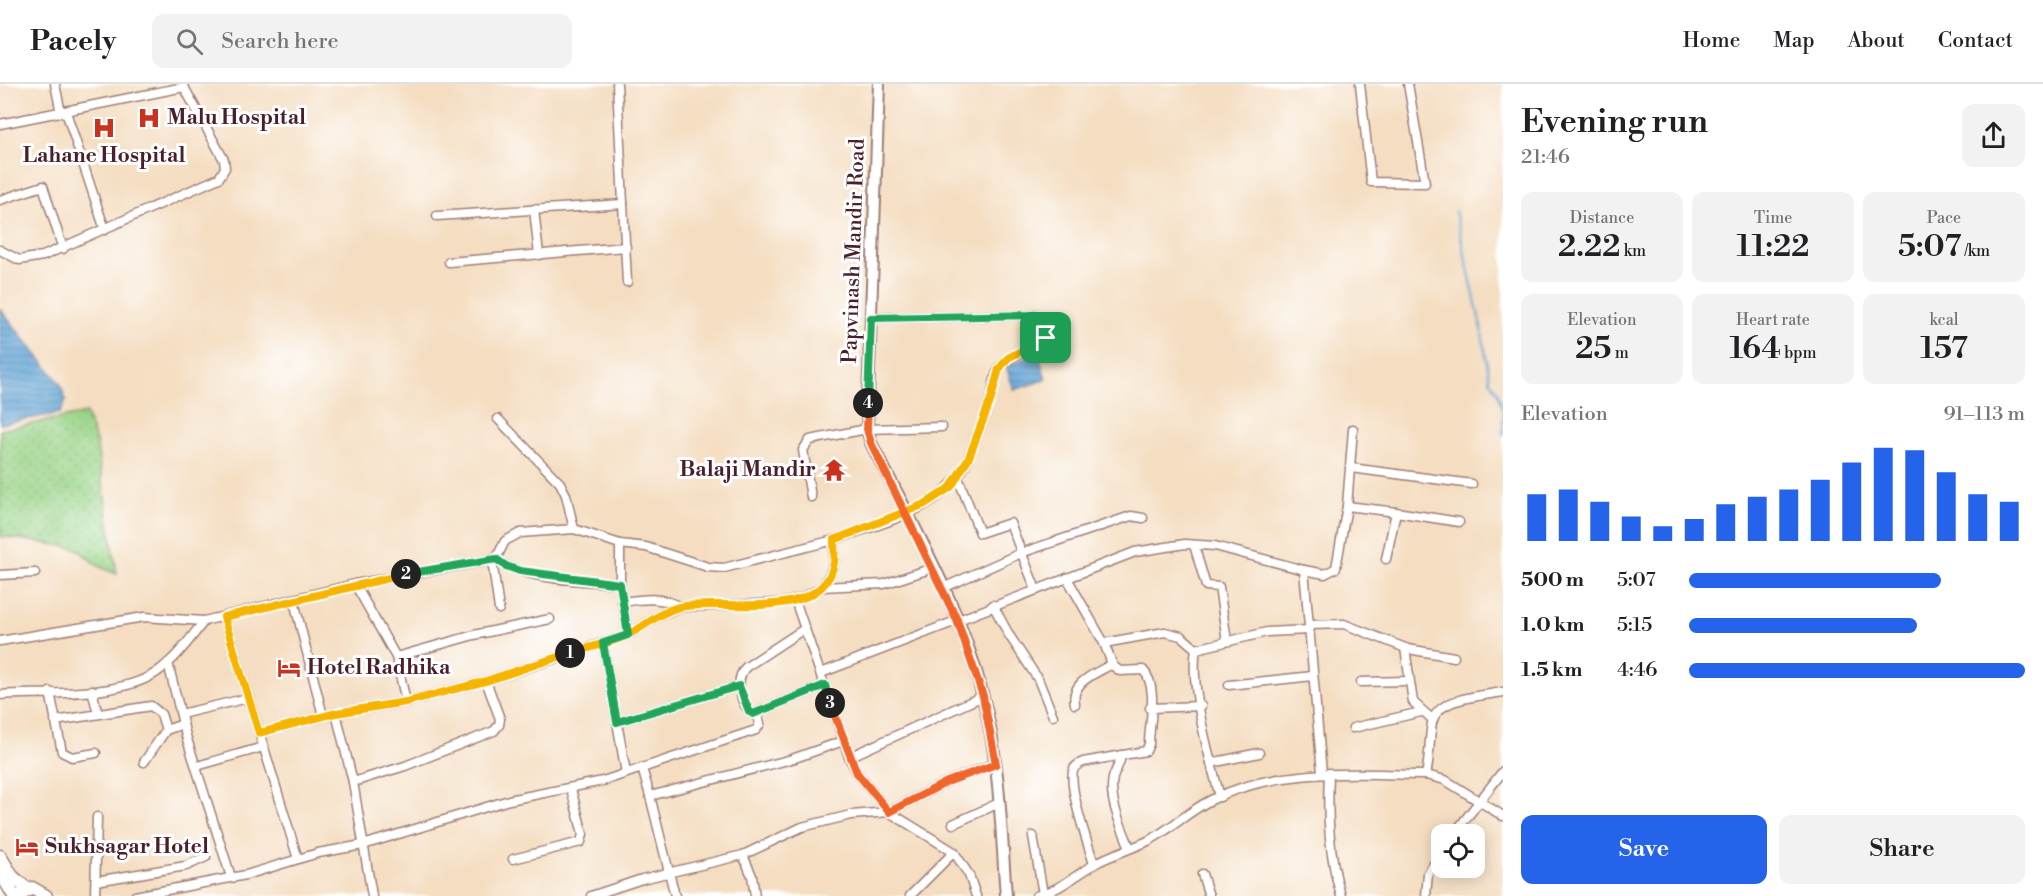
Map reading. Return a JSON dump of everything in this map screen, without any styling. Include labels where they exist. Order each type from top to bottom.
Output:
[{"type":"main road","points":[[0,856],[23,893],[37,889],[46,896]]},
{"type":"main road","points":[[0,872],[14,896]]},
{"type":"street","points":[[55,84],[105,230]]},
{"type":"street","points":[[617,84],[627,282]]},
{"type":"street","name":"Papvinash Mandir Road","points":[[879,84],[867,429],[871,443],[957,620],[983,696],[996,764],[1006,896]]},
{"type":"street","points":[[1360,84],[1371,182],[1425,183],[1408,84]]},
{"type":"street","points":[[0,124],[184,85],[224,160],[223,173],[219,178],[63,249],[30,260],[19,260],[0,250]]},
{"type":"street","points":[[0,200],[43,186],[63,249]]},
{"type":"street","points":[[437,216],[623,204]]},
{"type":"street","points":[[534,209],[539,255]]},
{"type":"street","points":[[449,262],[626,247]]},
{"type":"street","points":[[499,609],[494,560],[499,548],[512,536],[574,529],[620,544],[646,548],[708,567],[724,568],[834,540],[906,513],[940,496],[958,478],[991,399],[999,369],[1008,358],[1043,340],[1048,333],[1045,321],[1039,315],[871,318]]},
{"type":"street","points":[[498,419],[560,483],[568,501],[574,529]]},
{"type":"street","points":[[811,497],[803,450],[805,444],[815,438],[867,429],[942,427]]},
{"type":"street","points":[[822,673],[1135,552],[1194,544],[1241,551],[1304,570],[1326,574],[1336,568],[1347,506],[1353,429]]},
{"type":"street","points":[[1351,468],[1472,484]]},
{"type":"street","points":[[958,478],[980,533],[1010,523],[1036,590]]},
{"type":"street","points":[[1347,506],[1459,522]]},
{"type":"street","points":[[1386,559],[1396,512]]},
{"type":"street","points":[[943,588],[1022,553],[1131,516],[1143,518]]},
{"type":"street","points":[[822,587],[834,563],[834,540]]},
{"type":"street","points":[[620,544],[620,584],[628,635]]},
{"type":"street","points":[[1194,544],[1206,586],[1219,587],[1227,641]]},
{"type":"street","points":[[0,641],[144,617],[204,621],[294,601],[355,584],[494,560],[520,571],[620,584]]},
{"type":"street","points":[[259,733],[336,713],[406,702],[486,681],[628,635],[660,615],[680,607],[758,605],[795,600],[822,587],[884,584],[933,568]]},
{"type":"street","points":[[1304,570],[1313,676],[1326,773],[1332,867],[1341,896]]},
{"type":"street","points":[[0,575],[35,573]]},
{"type":"street","points":[[1067,578],[1104,643],[1112,663],[1120,671],[1139,669],[1146,673],[1151,693],[1149,744],[1146,751],[1083,762],[1074,767],[1076,800],[1094,864]]},
{"type":"street","points":[[355,584],[396,657],[406,702]]},
{"type":"street","points":[[622,602],[665,599],[680,607]]},
{"type":"street","points":[[795,600],[822,673],[843,741],[857,773],[889,812],[954,852],[969,875],[976,896]]},
{"type":"street","points":[[294,601],[322,716]]},
{"type":"street","points":[[993,605],[1009,635],[1038,679],[1053,716]]},
{"type":"street","points":[[224,617],[298,859]]},
{"type":"street","points":[[396,657],[474,635],[550,619]]},
{"type":"street","points":[[0,695],[92,690],[142,680],[168,663],[204,621]]},
{"type":"street","points":[[1196,650],[1267,632],[1344,624],[1405,648],[1454,657]]},
{"type":"street","points":[[804,629],[747,667],[740,674],[739,686],[749,711],[757,713],[825,685]]},
{"type":"street","points":[[1104,643],[1165,632],[1181,636],[1196,650]]},
{"type":"street","points":[[603,643],[626,773]]},
{"type":"street","points":[[1405,648],[1413,702],[1421,712],[1433,720]]},
{"type":"street","points":[[1196,650],[1194,661],[1201,706],[1211,763],[1220,797]]},
{"type":"street","points":[[168,663],[182,719],[231,877]]},
{"type":"street","points":[[1075,704],[1073,695],[1077,686],[1112,663]]},
{"type":"street","points":[[1230,685],[1313,676]]},
{"type":"street","points":[[352,782],[405,766],[494,731],[500,719],[486,681]]},
{"type":"street","points":[[1361,682],[1409,681]]},
{"type":"street","points":[[617,722],[739,686]]},
{"type":"street","points":[[92,690],[98,714]]},
{"type":"street","points":[[50,692],[60,749],[66,755],[96,753]]},
{"type":"street","points":[[1426,775],[1433,720],[1437,711],[1451,703],[1503,692]]},
{"type":"street","points":[[849,757],[983,696]]},
{"type":"street","points":[[144,762],[166,730],[182,719],[248,698]]},
{"type":"street","points":[[55,721],[151,706],[161,714],[166,730]]},
{"type":"street","points":[[1150,708],[1201,706]]},
{"type":"street","points":[[1353,728],[1421,712]]},
{"type":"street","points":[[336,713],[352,782],[372,896]]},
{"type":"street","points":[[135,896],[231,877],[363,845],[510,800],[571,789],[626,773],[756,730],[760,724],[757,713]]},
{"type":"street","points":[[650,796],[792,759],[843,741]]},
{"type":"street","points":[[197,766],[263,747]]},
{"type":"street","points":[[1211,763],[1259,753]]},
{"type":"street","points":[[1121,755],[1119,767],[1113,776],[1114,799],[1130,848]]},
{"type":"street","points":[[591,896],[670,872],[743,855],[802,827],[851,815],[889,812],[947,782],[996,764]]},
{"type":"street","points":[[642,768],[675,896]]},
{"type":"street","points":[[1462,824],[1503,771]]},
{"type":"street","points":[[1033,836],[1040,895],[1057,893],[1094,864],[1151,839],[1191,811],[1220,797],[1279,780],[1326,773],[1426,775],[1445,780],[1503,816]]},
{"type":"street","points":[[513,859],[581,842],[583,834],[571,789]]},
{"type":"street","points":[[953,824],[999,803]]},
{"type":"street","points":[[95,896],[97,817]]},
{"type":"street","points":[[910,896],[954,852]]},
{"type":"street","points":[[743,855],[752,876],[755,896]]},
{"type":"street","points":[[96,881],[186,866],[206,857]]},
{"type":"street","points":[[1426,896],[1428,873],[1431,868]]},
{"type":"street","points":[[1202,874],[1209,896]]},
{"type":"green space","points":[[86,413],[96,441],[117,574],[98,566],[76,548],[0,536],[0,430]]},
{"type":"water","points":[[0,309],[60,383],[66,401],[60,413],[0,424]]},
{"type":"water","points":[[1038,353],[1046,379],[1014,390],[1006,366]]},
{"type":"waterway","points":[[1455,211],[1480,322],[1490,380],[1497,391],[1503,411],[1503,435]]},
{"type":"place","name":"Malu Hospital","points":[[149,118]]},
{"type":"place","name":"Lahane Hospital","points":[[104,128]]},
{"type":"place","name":"Balaji Mandir","points":[[834,470]]},
{"type":"place","name":"Hotel Radhika","points":[[289,668]]},
{"type":"place","name":"Sukhsagar Hotel","points":[[27,847]]},
{"type":"route","points":[[1046,338],[1008,358],[999,369],[991,399],[969,457],[951,487],[940,496],[906,513],[834,540],[834,563],[830,574],[822,587],[802,598],[758,605],[680,607],[660,615],[628,635],[510,674],[406,702],[354,709],[259,733],[224,617],[355,584],[496,559],[520,571],[620,584],[628,635],[603,643],[609,681],[617,722],[739,686],[749,711],[753,714],[825,685],[833,714],[857,773],[880,798],[889,812],[947,782],[996,764],[983,696],[957,620],[943,588],[906,513],[871,443],[867,429],[871,318],[1039,315],[1047,326],[1046,338]]}]
